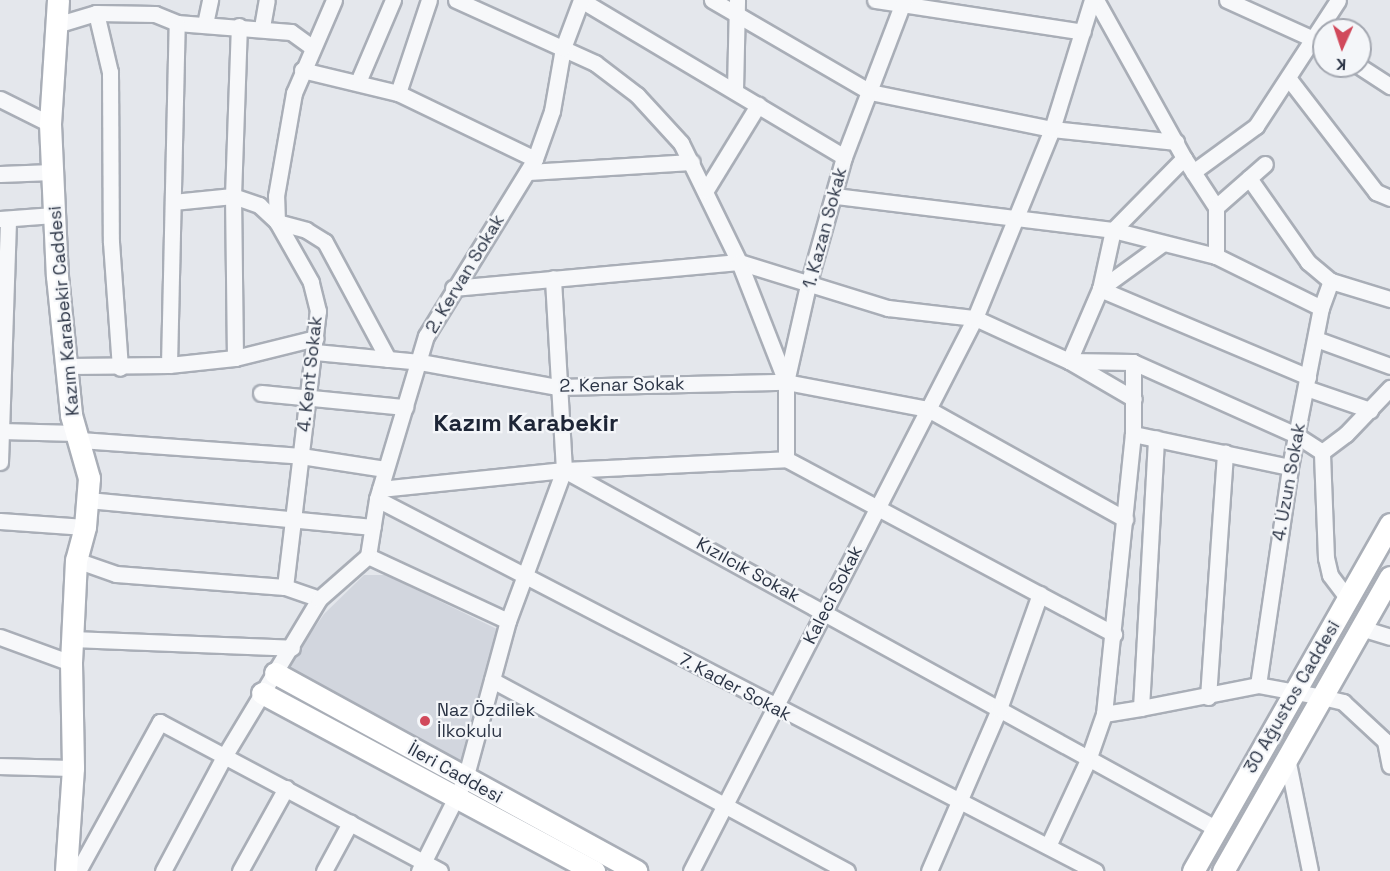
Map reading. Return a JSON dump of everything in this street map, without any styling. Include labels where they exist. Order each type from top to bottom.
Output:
[{"type":"main road","name":"Kazım Karabekir Caddesi","points":[[58,0],[50,124],[54,215],[78,436],[89,478],[85,527],[76,560],[71,663],[73,768],[66,871]]},
{"type":"main road","name":"30 Ağustos Caddesi","points":[[1193,871],[1390,524]]},
{"type":"main road","name":"30 Ağustos Caddesi","points":[[1223,871],[1390,578]]},
{"type":"main road","name":"İleri Caddesi","points":[[275,673],[594,871]]},
{"type":"main road","name":"İleri Caddesi","points":[[262,693],[636,871]]},
{"type":"street","points":[[205,24],[210,0]]},
{"type":"street","points":[[262,27],[267,0]]},
{"type":"street","points":[[277,222],[281,152],[302,70],[334,0]]},
{"type":"street","points":[[358,82],[393,0]]},
{"type":"street","points":[[398,93],[429,0]]},
{"type":"street","points":[[456,0],[595,63],[637,95],[681,143],[706,190],[739,262],[786,382]]},
{"type":"street","points":[[581,0],[844,157]]},
{"type":"street","name":"2. Kervan Sokak","points":[[368,556],[378,494],[420,362],[426,336],[453,288],[532,166],[552,111],[563,48],[581,0]]},
{"type":"street","points":[[712,0],[736,8],[870,92],[1052,129],[1176,142]]},
{"type":"street","points":[[875,0],[903,2],[1083,32]]},
{"type":"street","points":[[1094,0],[1184,158],[1216,207],[1216,256]]},
{"type":"street","name":"Kaleci Sokak","points":[[691,871],[723,804],[826,613],[876,507],[975,318],[1018,220],[1052,129],[1094,0]]},
{"type":"street","points":[[1227,0],[1312,38]]},
{"type":"street","points":[[1330,18],[1338,0]]},
{"type":"street","name":"1. Kazan Sokak","points":[[786,459],[786,382],[808,285],[836,196],[844,157],[903,2]]},
{"type":"street","points":[[56,25],[96,13],[156,7],[177,23],[262,27],[291,32],[312,47]]},
{"type":"street","points":[[735,90],[736,8]]},
{"type":"street","points":[[96,13],[110,72],[111,242],[120,368]]},
{"type":"street","points":[[169,365],[177,23]]},
{"type":"street","points":[[235,358],[233,196],[239,26]]},
{"type":"street","points":[[1193,172],[1256,126],[1312,52]]},
{"type":"street","points":[[302,70],[398,93],[532,166],[692,162]]},
{"type":"street","points":[[1372,74],[1390,86]]},
{"type":"street","points":[[1289,80],[1377,192],[1390,198]]},
{"type":"street","points":[[0,99],[50,124]]},
{"type":"street","points":[[706,190],[758,105]]},
{"type":"street","points":[[1069,361],[1100,289],[1113,230],[1184,158]]},
{"type":"street","points":[[1216,207],[1264,164]]},
{"type":"street","points":[[0,174],[52,172]]},
{"type":"street","points":[[1249,178],[1308,262],[1331,281],[1390,299]]},
{"type":"street","points":[[172,202],[233,196],[259,205],[277,222],[306,230],[325,243],[388,358]]},
{"type":"street","points":[[836,196],[1113,230],[1216,256],[1321,308]]},
{"type":"street","points":[[0,462],[4,219],[54,215]]},
{"type":"street","name":"4. Kent Sokak","points":[[277,222],[310,282],[318,311],[316,345],[285,587]]},
{"type":"street","points":[[1100,289],[1162,244]]},
{"type":"street","points":[[453,288],[739,262],[888,308],[975,318],[1069,361],[1134,399]]},
{"type":"street","points":[[421,866],[462,788],[508,621],[523,575],[564,470],[553,278]]},
{"type":"street","name":"4. Uzun Sokak","points":[[1257,685],[1290,467],[1321,308],[1331,281]]},
{"type":"street","points":[[1100,289],[1370,410]]},
{"type":"street","points":[[1316,339],[1390,366]]},
{"type":"street","name":"2. Kenar Sokak","points":[[69,366],[120,368],[169,365],[235,358],[316,345],[558,387],[786,382],[928,409],[1125,519]]},
{"type":"street","points":[[1069,361],[1133,362],[1296,435],[1322,452]]},
{"type":"street","points":[[1048,846],[1088,760],[1104,714],[1133,434],[1133,362]]},
{"type":"street","points":[[1322,452],[1370,410],[1390,388]]},
{"type":"street","points":[[261,393],[405,407]]},
{"type":"street","points":[[1,431],[302,456],[386,469]]},
{"type":"street","points":[[1133,434],[1290,467]]},
{"type":"street","points":[[1141,708],[1156,438]]},
{"type":"street","points":[[1322,452],[1326,558],[1330,575],[1348,599]]},
{"type":"street","points":[[1208,697],[1225,453]]},
{"type":"street","points":[[378,494],[564,470],[786,459],[1114,634]]},
{"type":"street","name":"Kızılcık Sokak","points":[[564,470],[1217,829]]},
{"type":"street","name":"7. Kader Sokak","points":[[378,494],[523,575],[774,708],[1095,871]]},
{"type":"street","points":[[88,500],[373,527]]},
{"type":"street","points":[[0,521],[85,527]]},
{"type":"street","points":[[163,871],[225,755],[292,648],[319,599],[368,556],[508,621]]},
{"type":"street","points":[[76,560],[116,574],[285,587],[319,599]]},
{"type":"street","points":[[929,871],[999,709],[1040,594]]},
{"type":"street","points":[[1361,628],[1390,637]]},
{"type":"street","points":[[0,637],[71,663]]},
{"type":"street","points":[[72,639],[292,648]]},
{"type":"street","points":[[492,680],[847,871]]},
{"type":"street","points":[[1104,714],[1208,697],[1257,685],[1295,691],[1343,702],[1387,741],[1390,766]]},
{"type":"street","points":[[78,871],[160,722],[350,823],[421,866],[440,871]]},
{"type":"street","points":[[1287,758],[1310,871]]},
{"type":"street","points":[[0,766],[73,768]]},
{"type":"street","points":[[240,871],[286,788]]},
{"type":"street","points":[[324,871],[350,823]]},
{"type":"shaded area","name":"Naz Özdilek İlkokulu","points":[[364,575],[386,575],[501,631],[463,771],[284,672],[324,614]]},
{"type":"place","name":"Naz Özdilek İlkokulu","points":[[425,721]]},
{"type":"district","name":"Kazım Karabekir","points":[[526,423]]}]
